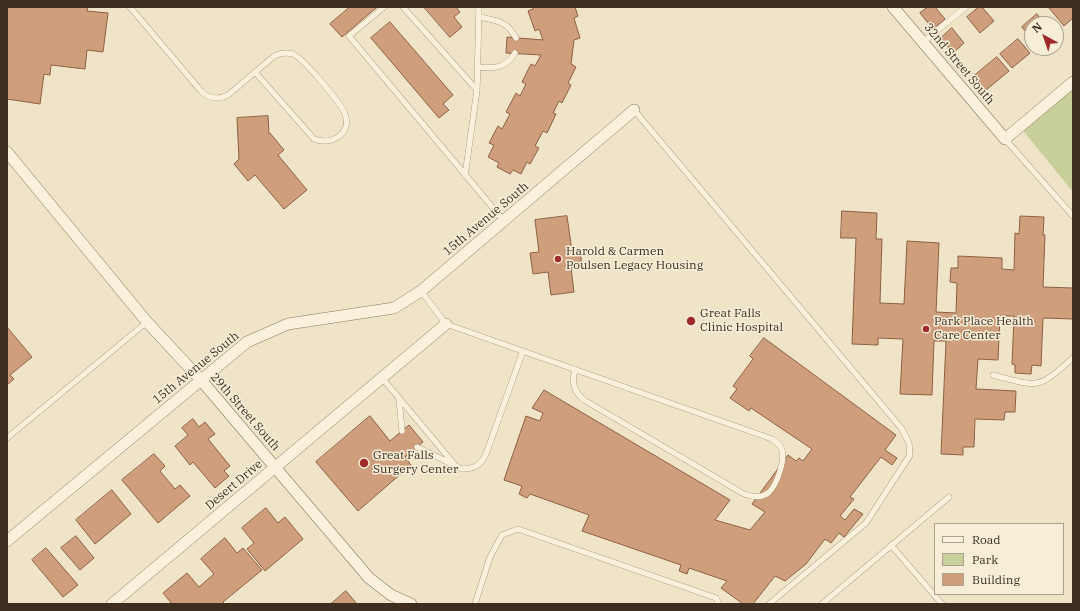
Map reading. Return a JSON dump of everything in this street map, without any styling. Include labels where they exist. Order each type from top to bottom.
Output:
[{"type":"street","name":"32nd Street South","points":[[893,7],[1005,139]]},
{"type":"street","points":[[1005,139],[1073,82]]},
{"type":"street","name":"15th Avenue South","points":[[7,541],[248,342],[288,324],[394,308],[421,291],[634,110]]},
{"type":"street","name":"29th Street South","points":[[7,152],[147,322],[201,380],[369,578],[391,595],[411,604]]},
{"type":"street","name":"Desert Drive","points":[[112,604],[446,324]]},
{"type":"lane","points":[[130,7],[204,95],[214,98],[224,97],[255,72],[277,55],[286,53],[297,56],[343,109],[346,121],[343,132],[335,140],[330,142],[314,139],[255,72]]},
{"type":"lane","points":[[384,7],[349,36],[504,221]]},
{"type":"lane","points":[[403,7],[477,90]]},
{"type":"lane","points":[[465,176],[477,90],[480,7]]},
{"type":"lane","points":[[923,42],[966,7]]},
{"type":"lane","points":[[480,17],[504,23],[511,28],[516,38]]},
{"type":"lane","points":[[478,67],[498,68],[505,65],[515,53]]},
{"type":"lane","points":[[634,110],[902,429],[909,443],[910,455],[866,523],[769,604]]},
{"type":"lane","points":[[1005,139],[1073,216]]},
{"type":"lane","points":[[421,291],[446,324],[575,369],[776,442],[783,450],[784,455],[775,486],[771,491],[758,497],[744,494],[584,400],[574,389],[573,382],[575,369]]},
{"type":"lane","points":[[7,438],[147,322]]},
{"type":"lane","points":[[417,447],[455,466],[468,469],[480,464],[484,460],[523,351]]},
{"type":"lane","points":[[993,375],[1031,385],[1041,383],[1052,376],[1073,358]]},
{"type":"lane","points":[[382,378],[455,466]]},
{"type":"lane","points":[[399,398],[402,431]]},
{"type":"lane","points":[[822,604],[949,497]]},
{"type":"lane","points":[[475,604],[490,557],[502,535],[518,529],[716,598],[718,604]]},
{"type":"lane","points":[[891,545],[934,595]]},
{"type":"lane","points":[[934,595],[942,604]]},
{"type":"green space","points":[[1073,83],[1073,192],[1020,127]]},
{"type":"building","points":[[7,7],[88,7],[87,11],[108,13],[103,52],[87,50],[85,69],[51,65],[50,75],[44,74],[40,104],[7,99]]},
{"type":"building","points":[[350,7],[377,7],[342,37],[330,24]]},
{"type":"building","points":[[424,7],[456,7],[460,12],[454,17],[462,27],[450,37]]},
{"type":"building","points":[[532,7],[575,7],[578,16],[574,18],[580,38],[574,40],[571,64],[576,67],[568,83],[571,85],[562,103],[559,101],[553,113],[556,114],[547,133],[543,131],[535,146],[539,148],[530,164],[527,162],[521,174],[513,170],[510,174],[497,167],[499,163],[488,157],[494,145],[489,143],[498,126],[502,129],[510,114],[506,112],[516,93],[520,96],[526,84],[522,82],[531,64],[535,66],[541,55],[506,53],[507,37],[543,40],[539,29],[535,31],[528,11],[533,9]]},
{"type":"building","points":[[928,7],[935,7],[945,19],[933,29],[920,13]]},
{"type":"building","points":[[979,7],[982,7],[994,21],[980,33],[967,17]]},
{"type":"building","points":[[1073,7],[1073,18],[1064,26],[1064,16],[1056,16],[1049,8]]},
{"type":"building","points":[[390,22],[453,95],[443,104],[449,110],[439,118],[371,38]]},
{"type":"building","points":[[952,28],[964,43],[953,53],[941,38]]},
{"type":"building","points":[[1018,39],[1024,46],[1024,56],[1026,56],[1012,68],[1000,54]]},
{"type":"building","points":[[997,57],[1009,71],[986,90],[974,76]]},
{"type":"building","points":[[268,116],[269,134],[270,133],[284,150],[278,155],[307,190],[284,209],[255,175],[248,181],[234,164],[239,159],[237,118]]},
{"type":"building","name":"Park Place Health Care Center","points":[[842,211],[877,213],[876,239],[882,239],[880,303],[904,304],[907,241],[939,243],[936,312],[956,313],[957,283],[950,282],[951,268],[958,268],[958,256],[1002,258],[1002,269],[1014,270],[1015,233],[1019,234],[1020,216],[1044,217],[1043,235],[1045,235],[1043,287],[1073,288],[1073,319],[1043,318],[1041,366],[1032,365],[1031,374],[1015,373],[1015,365],[1012,364],[1014,316],[1000,316],[998,360],[978,359],[976,389],[1016,391],[1015,412],[1005,412],[1004,420],[975,419],[974,447],[963,447],[963,455],[941,454],[946,341],[934,341],[932,395],[900,394],[903,339],[878,338],[878,345],[852,344],[856,238],[841,238]]},
{"type":"building","points":[[567,216],[572,251],[580,250],[582,266],[571,268],[574,292],[551,295],[548,272],[533,274],[530,253],[539,252],[535,220]]},
{"type":"building","points":[[7,327],[32,357],[10,375],[14,379],[7,385]]},
{"type":"building","points":[[764,338],[896,435],[885,450],[897,458],[892,465],[881,457],[850,497],[854,499],[840,516],[845,520],[854,509],[863,514],[844,537],[839,533],[831,543],[825,539],[806,564],[785,581],[775,576],[753,604],[743,604],[721,588],[727,581],[689,568],[687,574],[679,571],[681,565],[582,531],[589,515],[530,494],[527,498],[519,494],[522,486],[504,480],[526,416],[540,421],[543,413],[532,408],[544,390],[730,500],[715,520],[750,530],[765,512],[752,504],[788,455],[796,461],[799,458],[803,461],[812,449],[751,408],[749,411],[730,398],[737,389],[733,386],[753,359],[750,356]]},
{"type":"building","name":"Great Falls Surgery Center","points":[[370,416],[390,441],[409,425],[423,442],[405,457],[411,465],[358,511],[316,462]]},
{"type":"building","points":[[193,419],[199,427],[205,422],[215,434],[208,439],[230,466],[224,471],[229,476],[215,488],[193,462],[190,465],[175,446],[188,435],[182,428]]},
{"type":"building","points":[[154,454],[165,466],[160,471],[175,489],[180,485],[190,496],[158,523],[122,480]]},
{"type":"building","points":[[112,490],[131,514],[95,544],[76,520]]},
{"type":"building","points":[[266,508],[278,523],[285,517],[303,539],[265,571],[247,549],[254,543],[242,528]]},
{"type":"building","points":[[76,536],[94,558],[80,570],[61,548]]},
{"type":"building","points":[[225,538],[237,553],[243,548],[262,570],[223,602],[225,604],[172,604],[163,593],[187,573],[199,587],[214,574],[201,559]]},
{"type":"building","points":[[46,548],[78,585],[63,597],[32,560]]},
{"type":"building","points":[[346,591],[357,604],[331,604]]},
{"type":"place","name":"Harold & Carmen Poulsen Legacy Housing","points":[[558,259]]},
{"type":"place","name":"Great Falls Clinic Hospital","points":[[691,321]]},
{"type":"place","name":"Park Place Health Care Center","points":[[926,329]]},
{"type":"place","name":"Great Falls Surgery Center","points":[[364,463]]}]
